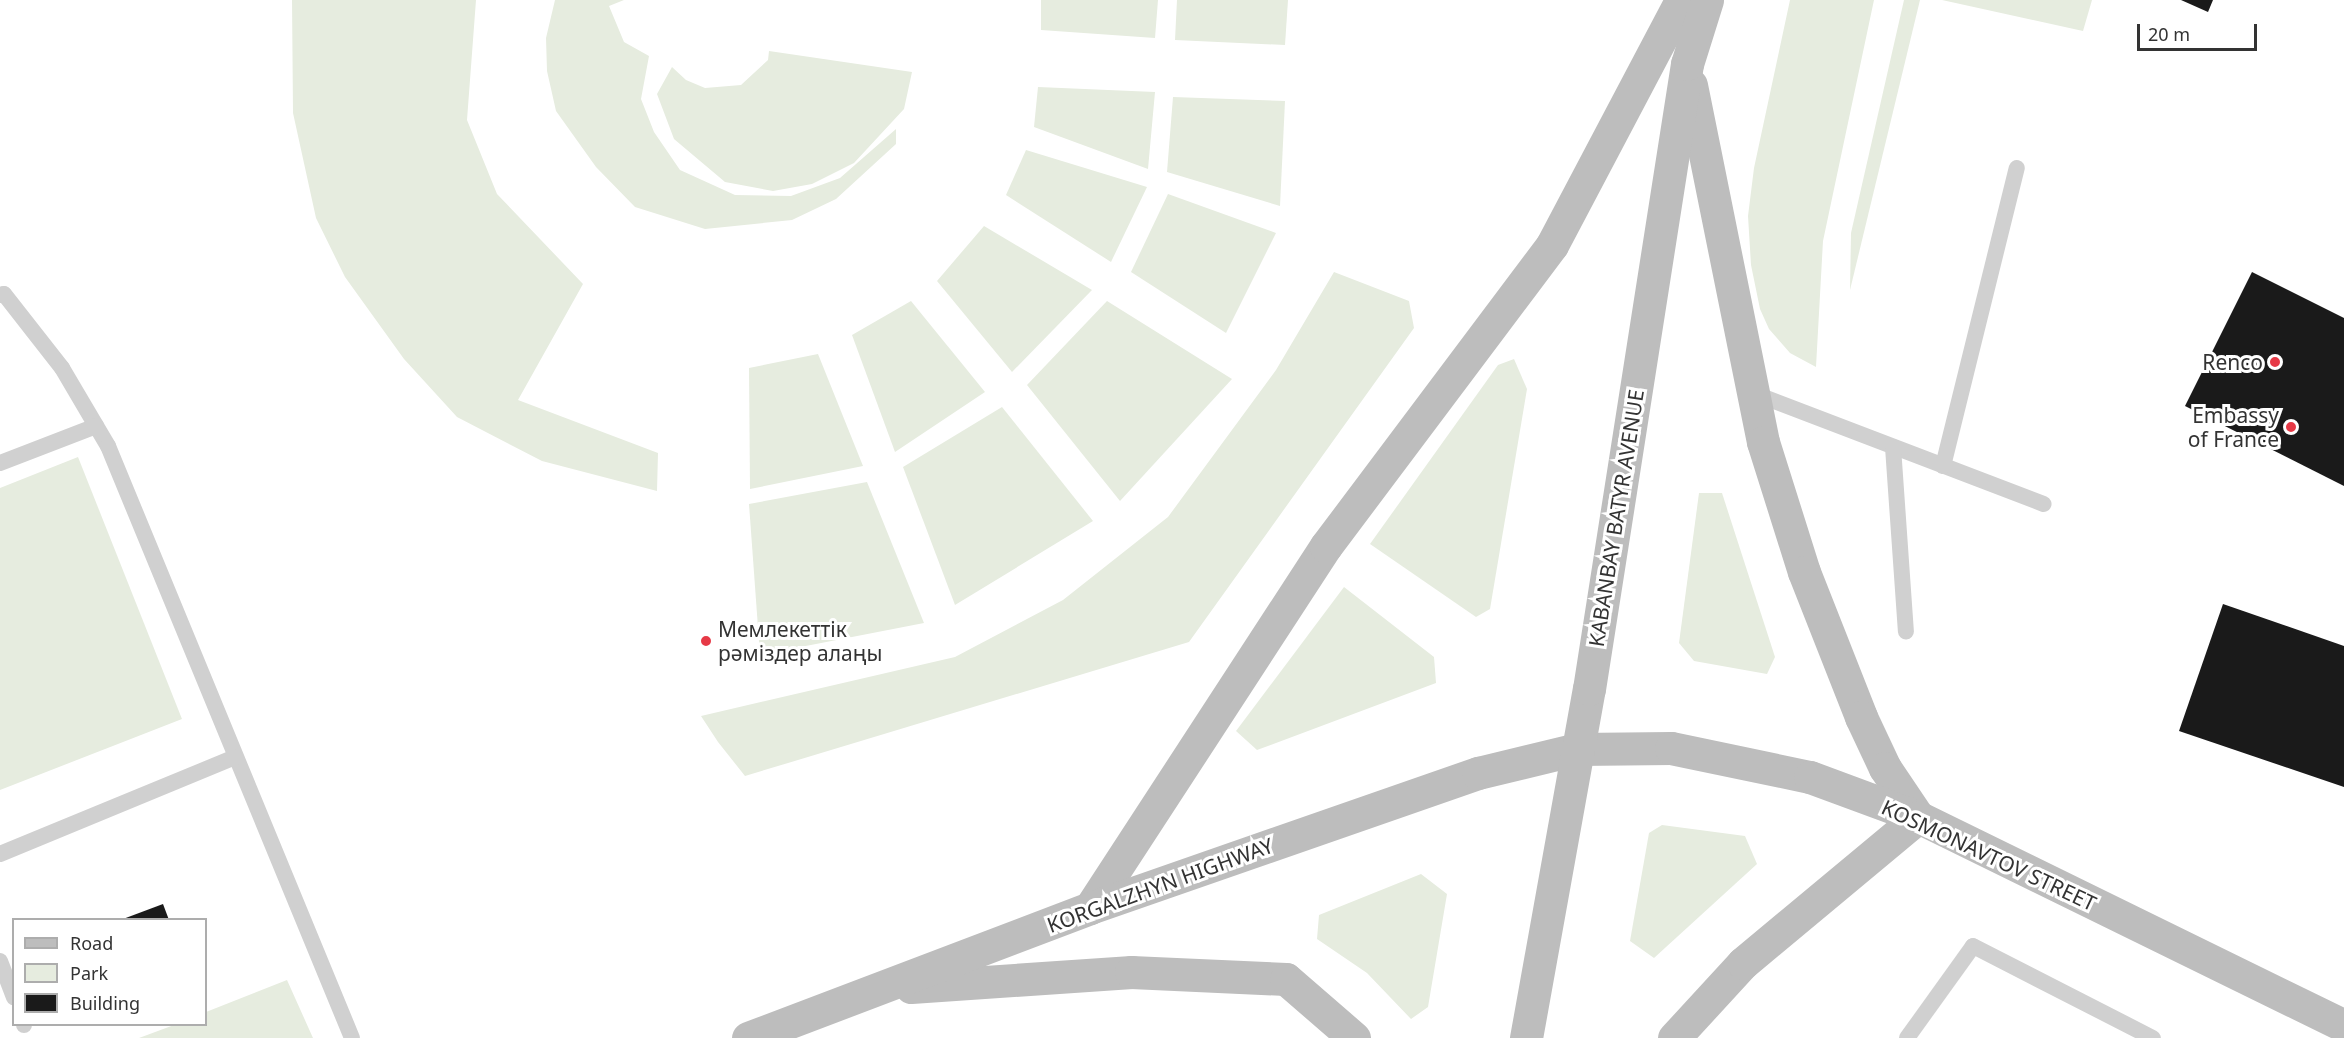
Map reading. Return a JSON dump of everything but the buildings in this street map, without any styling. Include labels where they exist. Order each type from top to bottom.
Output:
[{"type":"main road","points":[[1090,908],[1326,546],[1552,245],[1680,0]]},
{"type":"main road","name":"KABANBAY BATYR AVENUE","points":[[1526,1038],[1577,749],[1687,64],[1707,0]]},
{"type":"main road","points":[[1674,1038],[1743,963],[1918,817],[1885,768],[1861,717],[1804,572],[1764,442],[1687,64]]},
{"type":"main road","name":"KOSMONAVTOV STREET","points":[[1577,749],[1671,748],[1810,777],[1918,817],[2344,1026]]},
{"type":"main road","name":"KORGALZHYN HIGHWAY","points":[[748,1038],[1090,908],[1478,773],[1577,749]]},
{"type":"main road","points":[[877,989],[1131,972],[1286,979],[1354,1038]]},
{"type":"lane","points":[[1943,466],[2017,168]]},
{"type":"lane","points":[[0,295],[4,294],[62,368],[96,426],[176,609],[235,757],[310,928],[352,1038]]},
{"type":"lane","points":[[1753,393],[2043,504]]},
{"type":"lane","points":[[0,463],[96,426]]},
{"type":"lane","points":[[1893,447],[1906,632]]},
{"type":"lane","points":[[0,854],[235,757]]},
{"type":"lane","points":[[1908,1038],[1973,946],[2153,1038]]},
{"type":"lane","points":[[0,961],[12,992]]},
{"type":"green space","points":[[292,0],[476,0],[467,120],[497,194],[583,284],[518,400],[658,453],[657,491],[542,461],[457,417],[404,359],[345,277],[316,218],[293,113]]},
{"type":"green space","points":[[555,0],[624,0],[609,6],[624,42],[649,56],[641,99],[654,132],[680,170],[735,195],[791,196],[840,178],[896,129],[896,144],[836,199],[792,220],[705,229],[635,207],[596,167],[556,111],[547,71],[546,38]]},
{"type":"green space","points":[[1041,0],[1158,0],[1155,38],[1041,30]]},
{"type":"green space","points":[[1177,0],[1288,0],[1285,45],[1175,40]]},
{"type":"green space","points":[[1790,0],[1874,0],[1823,241],[1816,367],[1790,353],[1769,329],[1760,309],[1751,265],[1748,216],[1754,168]]},
{"type":"green space","points":[[1904,0],[1920,0],[1850,290],[1851,233]]},
{"type":"green space","points":[[1942,0],[2092,0],[2083,31]]},
{"type":"green space","points":[[769,51],[912,72],[904,109],[854,163],[812,184],[773,191],[725,182],[674,139],[657,94],[672,67],[686,80],[705,88],[741,85],[768,60]]},
{"type":"green space","points":[[1038,87],[1155,92],[1148,169],[1034,127]]},
{"type":"green space","points":[[1173,97],[1285,101],[1280,206],[1167,172]]},
{"type":"green space","points":[[1026,150],[1147,187],[1111,262],[1006,195]]},
{"type":"green space","points":[[1168,194],[1276,233],[1226,333],[1131,272]]},
{"type":"green space","points":[[984,226],[1092,290],[1012,372],[937,281]]},
{"type":"green space","points":[[1334,272],[1409,301],[1414,328],[1189,642],[745,776],[701,716],[955,657],[1063,600],[1168,517],[1276,370]]},
{"type":"green space","points":[[911,301],[985,392],[895,452],[852,335]]},
{"type":"green space","points":[[1107,301],[1232,379],[1120,501],[1027,385]]},
{"type":"green space","points":[[818,354],[863,466],[750,489],[749,368]]},
{"type":"green space","points":[[1514,359],[1527,389],[1490,609],[1476,617],[1370,544],[1498,365]]},
{"type":"green space","points":[[1002,407],[1093,521],[955,605],[903,467]]},
{"type":"green space","points":[[78,457],[182,719],[0,790],[0,488]]},
{"type":"green space","points":[[867,482],[924,623],[760,655],[749,504]]},
{"type":"green space","points":[[1699,493],[1722,493],[1775,657],[1767,674],[1694,661],[1679,643]]},
{"type":"green space","points":[[1344,587],[1434,657],[1436,683],[1257,750],[1236,731]]},
{"type":"green space","points":[[1662,825],[1745,836],[1757,864],[1654,958],[1630,941],[1649,833]]},
{"type":"green space","points":[[1421,874],[1447,894],[1428,1007],[1411,1019],[1367,973],[1317,939],[1319,915]]},
{"type":"green space","points":[[287,980],[313,1038],[139,1038],[171,1026],[207,1026],[207,1012]]},
{"type":"place","name":"Renco","points":[[2275,362]]},
{"type":"place","name":"Embassy of France","points":[[2291,427]]},
{"type":"place","name":"Мемлекеттік рәміздер алаңы","points":[[706,641]]}]
